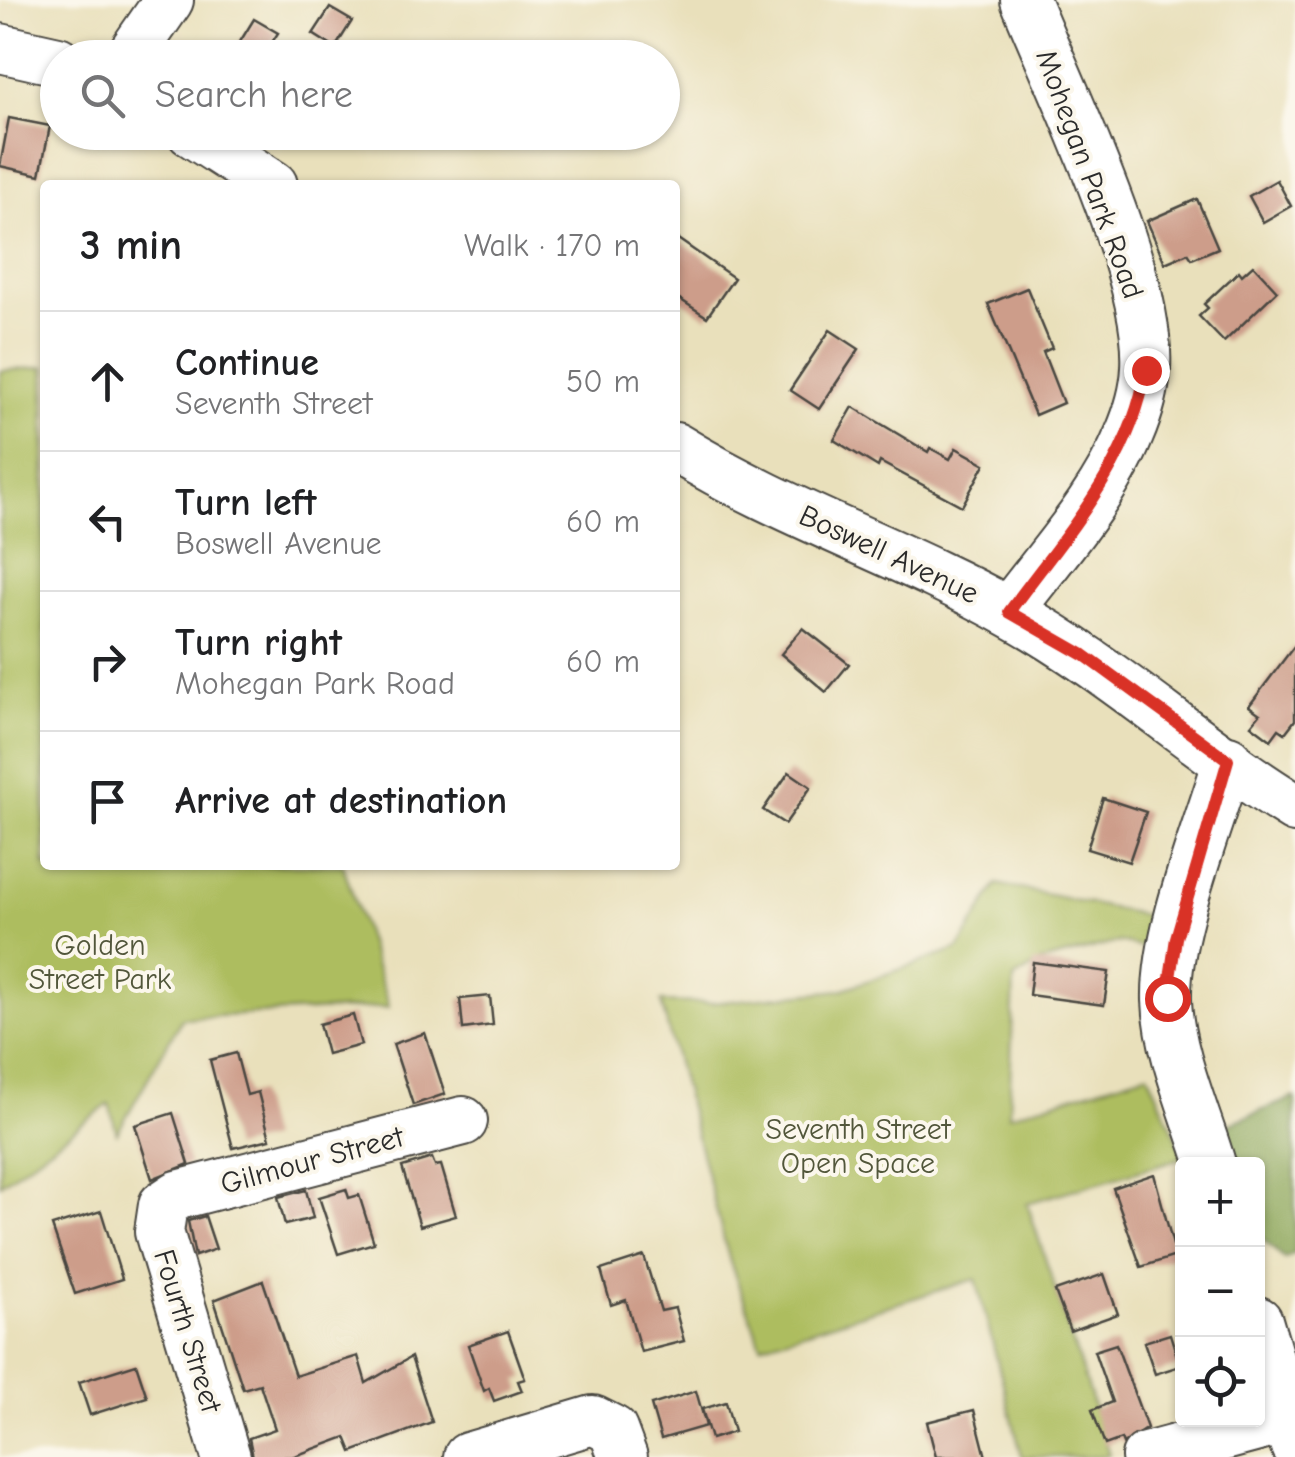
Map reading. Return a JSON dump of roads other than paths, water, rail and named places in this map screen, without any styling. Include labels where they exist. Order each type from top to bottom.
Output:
[{"type":"street","points":[[141,40],[169,0]]},
{"type":"street","name":"Mohegan Park Road","points":[[1009,612],[1112,468],[1137,413],[1146,370],[1144,327],[1130,270],[1025,0]]},
{"type":"street","points":[[0,48],[40,57]]},
{"type":"street","points":[[219,150],[266,180]]},
{"type":"street","name":"Boswell Avenue","points":[[680,450],[746,487],[1009,612],[1084,655],[1295,808]]},
{"type":"street","points":[[1209,1157],[1171,1030],[1167,984],[1176,938],[1228,760]]},
{"type":"street","name":"Gilmour Street","points":[[163,1205],[178,1196],[463,1121]]},
{"type":"street","name":"Fourth Street","points":[[163,1205],[159,1232],[226,1457]]},
{"type":"street","points":[[1146,1457],[1292,1428],[1263,1337]]},
{"type":"street","points":[[468,1457],[585,1421],[615,1441]]},
{"type":"park label","name":"Golden Street Park","points":[[100,962]]},
{"type":"park label","name":"Seventh Street Open Space","points":[[858,1146]]}]
